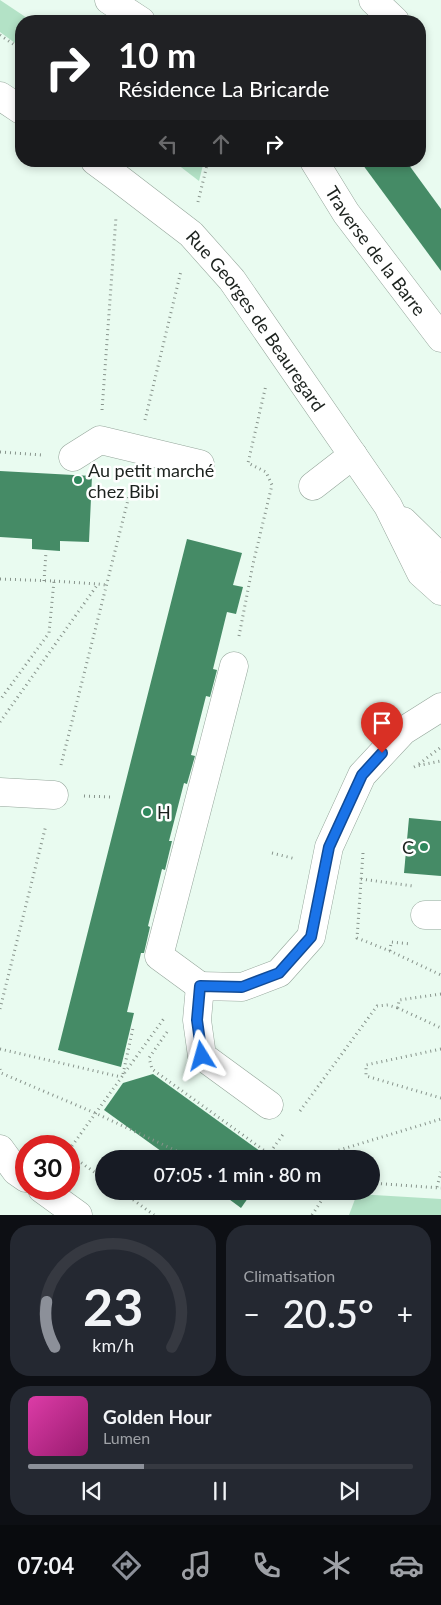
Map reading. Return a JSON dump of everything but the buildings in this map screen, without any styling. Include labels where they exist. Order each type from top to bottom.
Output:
[{"type":"street","points":[[109,0],[132,15]]},
{"type":"street","points":[[373,0],[389,15]]},
{"type":"street","points":[[0,96],[15,106]]},
{"type":"street","name":"Rue Georges de Beauregard","points":[[103,167],[190,234],[232,280],[388,506],[421,573],[441,591]]},
{"type":"street","name":"Traverse de la Barre","points":[[318,167],[346,213],[441,338]]},
{"type":"street","points":[[73,457],[100,440],[200,464]]},
{"type":"street","points":[[313,486],[353,455]]},
{"type":"street","name":"Rue Georges de Beauregard","points":[[388,506],[441,558]]},
{"type":"street","points":[[234,666],[159,956],[200,986],[242,987],[279,973],[311,937],[329,847],[362,775],[403,731],[441,707]]},
{"type":"street","points":[[0,792],[54,795]]},
{"type":"street","points":[[200,986],[197,1020],[202,1056],[269,1105]]},
{"type":"street","points":[[0,1148],[15,1170]]},
{"type":"street","points":[[57,1200],[78,1215]]},
{"type":"path","points":[[0,35],[15,45]]},
{"type":"path","points":[[120,529],[207,167]]},
{"type":"path","points":[[100,440],[118,178]]},
{"type":"path","points":[[234,666],[253,564],[272,485],[266,472],[248,463],[276,343]]},
{"type":"path","points":[[44,580],[46,552]]},
{"type":"path","points":[[0,580],[54,580],[106,585]]},
{"type":"path","points":[[0,700],[49,633],[54,580]]},
{"type":"path","points":[[0,722],[98,584]]},
{"type":"path","points":[[409,772],[441,747]]},
{"type":"path","points":[[416,766],[441,761]]},
{"type":"path","points":[[363,850],[357,938],[441,975]]},
{"type":"path","points":[[361,879],[415,886]]},
{"type":"path","points":[[390,951],[391,942],[411,944]]},
{"type":"path","points":[[398,1008],[399,1000],[441,994]]},
{"type":"path","points":[[377,1006],[388,1005],[398,1008],[441,1028]]},
{"type":"path","points":[[80,1135],[168,1013]]},
{"type":"path","points":[[122,1077],[133,1028],[130,1028]]},
{"type":"path","points":[[0,1049],[122,1077]]},
{"type":"path","points":[[441,1049],[366,1066],[366,1076],[441,1098]]},
{"type":"path","points":[[0,1069],[1,1073],[95,1113],[175,1150]]},
{"type":"path","points":[[339,1150],[441,1119]]},
{"type":"path","points":[[80,1162],[95,1173]]},
{"type":"path","points":[[380,1184],[439,1188],[441,1172]]},
{"type":"path","points":[[133,1200],[154,1215]]},
{"type":"path","points":[[312,1215],[322,1200]]},
{"type":"green space","points":[[0,0],[22,15],[15,15],[15,43],[0,32]]},
{"type":"green space","points":[[181,167],[202,167],[199,181]]},
{"type":"green space","points":[[380,1195],[441,1199],[441,1215],[349,1215],[355,1200],[380,1200]]},
{"type":"place","name":"Au petit marché chez Bibi","points":[[78,480]]},
{"type":"place","name":"H","points":[[147,812]]},
{"type":"place","name":"C","points":[[424,847]]},
{"type":"route","points":[[202,1056],[197,1020],[200,986],[242,987],[279,973],[311,937],[329,847],[362,775],[382,753]]}]
